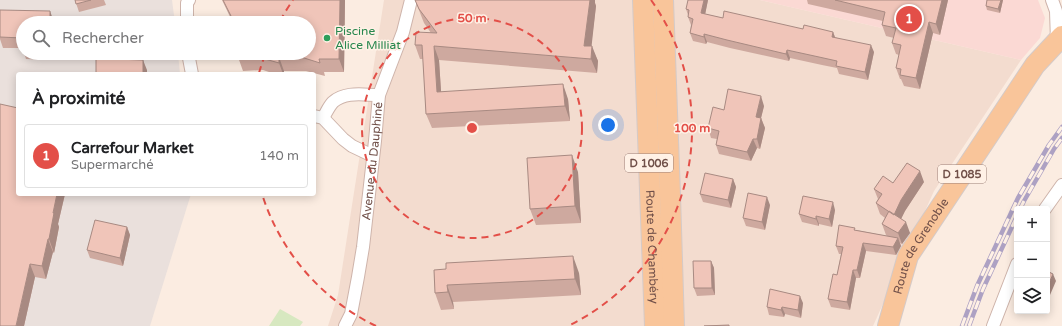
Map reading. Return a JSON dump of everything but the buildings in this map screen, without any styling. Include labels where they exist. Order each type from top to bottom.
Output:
[{"type":"main road","name":"Route de Chambéry","points":[[643,0],[655,326]]},
{"type":"main road","name":"Route de Chambéry","points":[[663,0],[674,326]]},
{"type":"main road","name":"Route de Grenoble","points":[[888,326],[908,256],[1035,66],[1060,39]]},
{"type":"street","points":[[187,16],[187,3],[189,0]]},
{"type":"street","name":"Avenue du Dauphiné","points":[[345,326],[351,314],[358,277],[371,179],[379,95],[403,32],[411,0]]},
{"type":"street","points":[[1052,0],[1056,11],[1060,39]]},
{"type":"street","points":[[189,60],[192,72]]},
{"type":"street","points":[[373,156],[352,146],[318,117],[343,96],[354,94],[379,95]]},
{"type":"street","points":[[1047,206],[1062,185]]},
{"type":"street","points":[[994,326],[1014,272]]},
{"type":"shaded area","points":[[0,0],[172,0],[174,16],[16,16],[16,60],[179,60],[180,72],[16,72],[16,196],[190,196],[150,326],[0,326]]},
{"type":"shaded area","points":[[384,0],[760,0],[1021,60],[934,191],[873,326],[328,326],[338,295]]},
{"type":"shaded area","points":[[760,0],[1038,0],[1045,18],[1040,38],[1021,60]]},
{"type":"green space","points":[[280,309],[303,322],[300,326],[269,326]]},
{"type":"railway","points":[[962,326],[977,286],[1018,198],[1049,145],[1062,127]]},
{"type":"railway","points":[[1022,206],[1054,149],[1062,138]]},
{"type":"railway","points":[[969,326],[983,289],[1014,222]]},
{"type":"place","name":"Carrefour Market","points":[[909,19]]},
{"type":"place","name":"Piscine Alice Milliat","points":[[327,38]]}]
